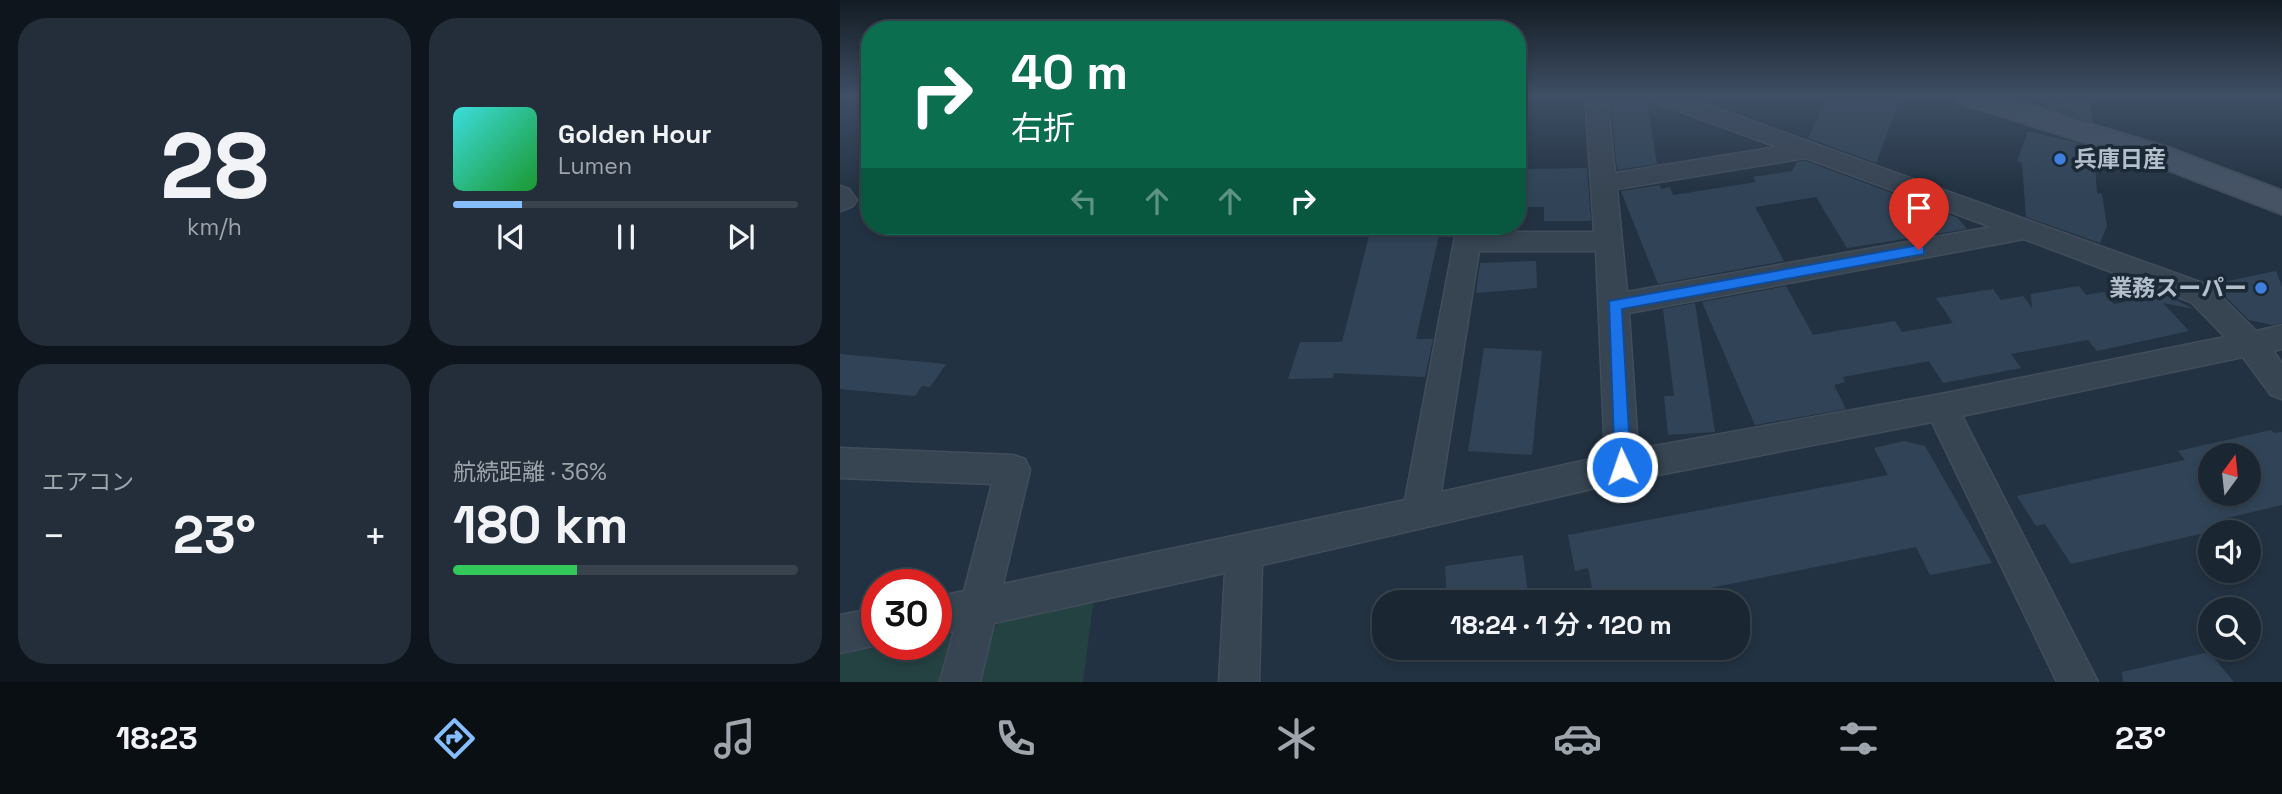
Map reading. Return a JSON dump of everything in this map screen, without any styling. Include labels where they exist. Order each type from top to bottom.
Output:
[{"type":"main road","points":[[2073,128],[2161,156],[2282,203]]},
{"type":"street","points":[[1599,128],[1614,305],[1622,467]]},
{"type":"street","points":[[1747,128],[2201,295],[2266,340],[2282,386]]},
{"type":"street","points":[[1603,183],[1807,150]]},
{"type":"street","points":[[840,195],[844,200],[840,202]]},
{"type":"street","points":[[1614,305],[2025,230]]},
{"type":"street","points":[[1420,513],[1469,235]]},
{"type":"street","points":[[1489,235],[1608,241]]},
{"type":"street","points":[[952,613],[1244,552],[1622,467],[1941,407],[2266,340]]},
{"type":"street","points":[[1941,407],[2078,682]]},
{"type":"street","points":[[840,463],[1013,470],[960,682]]},
{"type":"street","points":[[1239,682],[1244,552]]},
{"type":"street","points":[[840,634],[861,630]]},
{"type":"green space","points":[[1094,596],[1083,682],[978,682],[990,633],[1006,615]]},
{"type":"green space","points":[[952,636],[956,639],[952,652]]},
{"type":"green space","points":[[861,646],[861,660],[950,660],[943,682],[840,682],[840,649]]},
{"type":"building","points":[[1613,128],[1651,128],[1657,164],[1617,170]]},
{"type":"building","points":[[1813,128],[1889,128],[1876,163],[1808,138]]},
{"type":"building","points":[[2028,131],[2079,143],[2085,165],[2094,148],[2097,193],[2102,194],[2107,226],[2100,243],[2026,217],[2022,163],[2017,161]]},
{"type":"building","points":[[1806,161],[1908,199],[1917,211],[1934,209],[1958,218],[1967,229],[1847,248],[1816,197],[1755,207],[1784,261],[1658,284],[1621,191],[1660,185],[1661,189],[1670,187],[1673,195],[1756,182],[1753,177],[1792,171],[1797,162]]},
{"type":"building","points":[[1587,168],[1591,221],[1544,221],[1544,207],[1526,207],[1526,169]]},
{"type":"building","points":[[1369,235],[1439,235],[1416,339],[1433,339],[1425,377],[1334,373],[1333,378],[1288,379],[1300,342],[1342,342]]},
{"type":"building","points":[[1536,261],[1537,288],[1476,293],[1480,263]]},
{"type":"building","points":[[2276,271],[2282,287],[2282,323],[2272,325],[2249,320],[2213,284]]},
{"type":"building","points":[[1786,286],[1813,335],[1895,321],[1902,332],[1953,323],[1936,298],[1993,289],[2001,300],[2023,296],[2032,308],[2031,294],[2079,286],[2086,295],[2104,292],[2114,304],[2163,294],[2194,309],[2163,303],[2189,331],[2097,351],[2088,340],[2011,354],[2021,368],[1943,383],[1929,361],[1843,377],[1845,382],[1834,385],[1846,409],[1755,425],[1702,302]]},
{"type":"building","points":[[1695,303],[1715,432],[1668,435],[1664,396],[1674,396],[1663,309]]},
{"type":"building","points":[[1484,348],[1542,351],[1532,455],[1468,451]]},
{"type":"building","points":[[840,354],[946,364],[930,387],[922,386],[915,396],[840,389]]},
{"type":"building","points":[[2271,430],[2274,433],[2282,432],[2282,505],[2224,520],[2198,520],[2198,534],[2071,564],[2045,524],[2036,526],[2017,496],[2185,460],[2178,451],[2198,446],[2198,506],[2261,506],[2261,443],[2213,443]]},
{"type":"building","points":[[1904,441],[1925,446],[1992,563],[1930,575],[1916,547],[1700,590],[1593,590],[1588,568],[1575,571],[1568,535],[1888,475],[1874,448]]},
{"type":"building","points":[[1523,555],[1527,590],[1446,590],[1445,566]]},
{"type":"building","points":[[2198,655],[2198,660],[2216,660],[2234,682],[2123,682],[2122,672]]},
{"type":"place","name":"兵庫日産","points":[[2060,159]]},
{"type":"place","name":"業務スーパー","points":[[2261,288]]},
{"type":"route","points":[[1622,467],[1614,305],[1919,250]]}]
